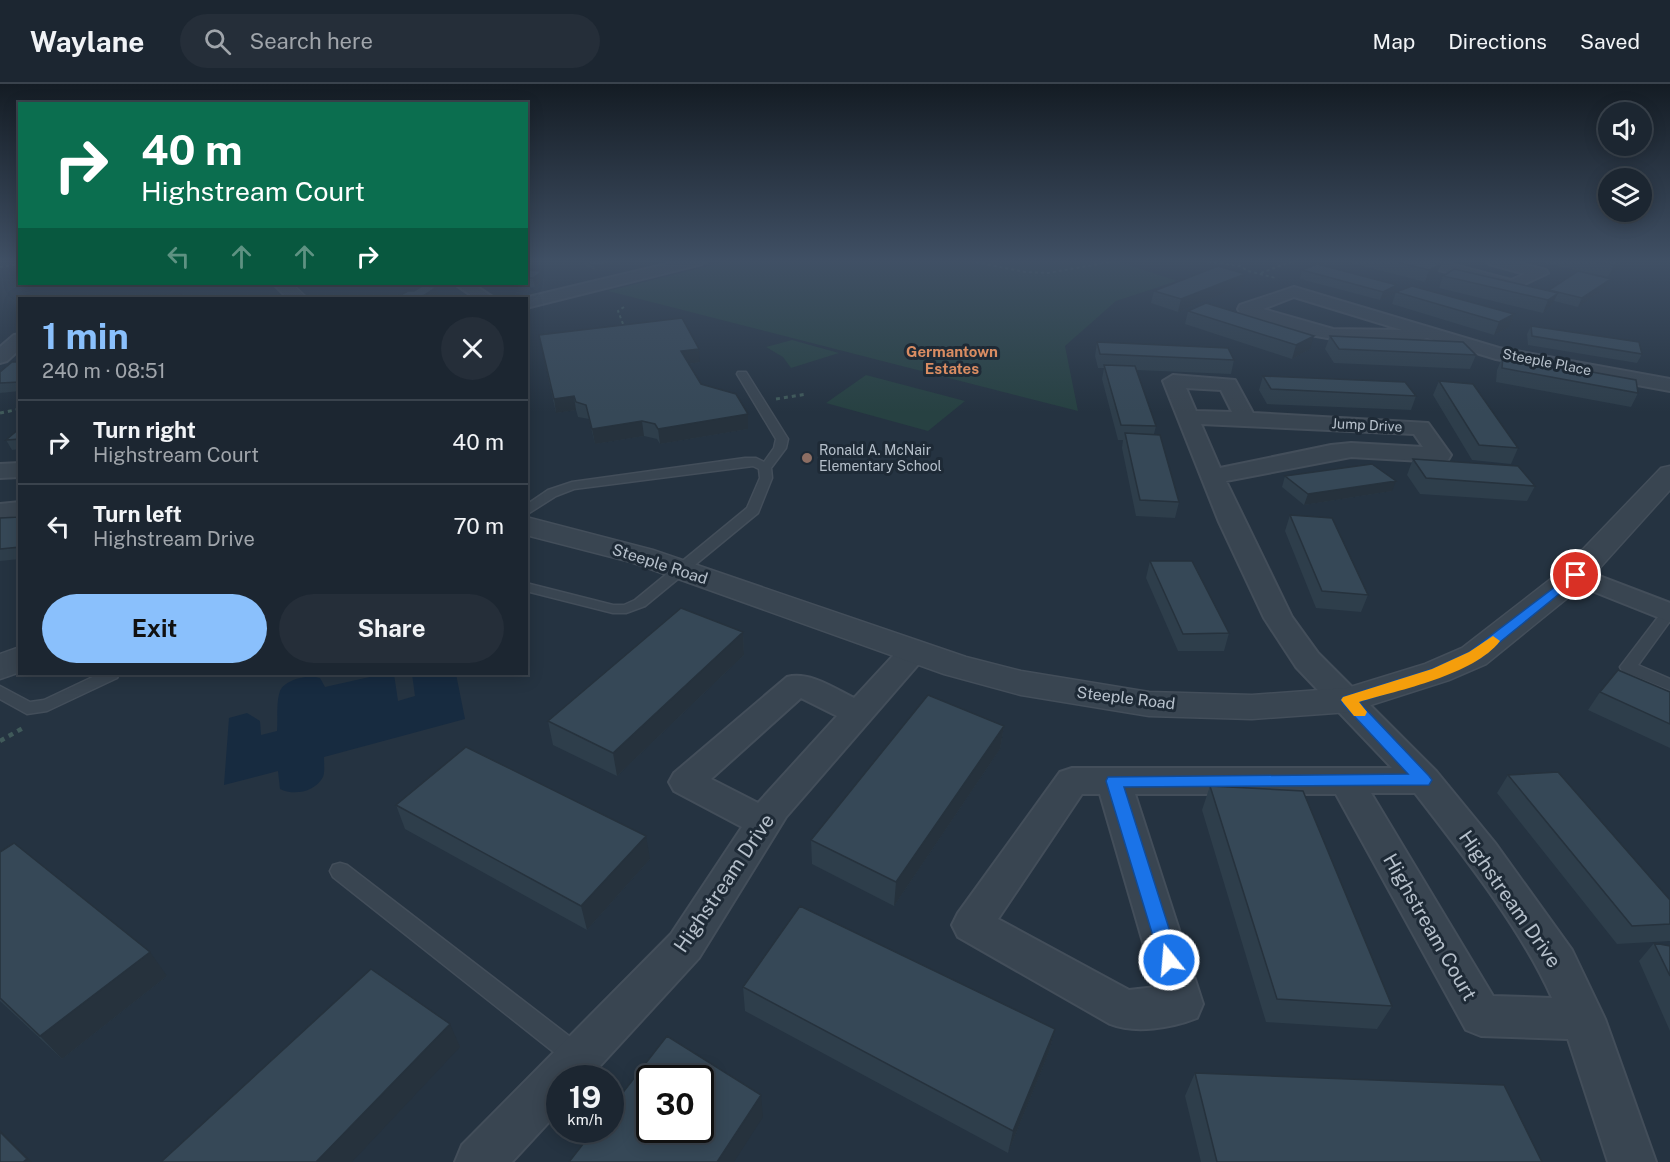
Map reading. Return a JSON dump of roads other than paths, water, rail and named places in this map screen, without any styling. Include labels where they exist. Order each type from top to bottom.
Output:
[{"type":"street","name":"Steeple Place","points":[[1253,311],[1311,330],[1334,334],[1416,336],[1425,332]]},
{"type":"street","name":"Steeple Place","points":[[1357,311],[1496,353],[1670,385]]},
{"type":"street","points":[[0,358],[18,341]]},
{"type":"street","points":[[0,358],[18,358]]},
{"type":"street","points":[[1187,417],[1246,419],[1228,384],[1173,381],[1187,417],[1212,477],[1278,618],[1307,660],[1348,700]]},
{"type":"street","name":"Jump Drive","points":[[1212,477],[1331,452],[1351,450],[1440,455],[1420,428],[1246,419]]},
{"type":"street","points":[[0,471],[18,470]]},
{"type":"street","name":"Steeple Road","points":[[528,527],[679,569],[913,652],[1021,683],[1149,704],[1252,707],[1348,700],[1437,672],[1474,656],[1576,575],[1670,474]]},
{"type":"street","points":[[0,511],[18,509]]},
{"type":"street","points":[[1576,575],[1669,612]]},
{"type":"street","name":"Highstream Drive","points":[[479,1162],[686,946],[774,807],[913,652]]},
{"type":"street","points":[[0,668],[18,659]]},
{"type":"street","points":[[765,823],[686,782],[798,684],[859,713]]},
{"type":"street","name":"Highstream Drive","points":[[1348,700],[1424,780],[1482,853],[1557,963],[1583,1018],[1632,1162]]},
{"type":"street","points":[[1114,781],[1182,1004],[1125,1010],[972,925],[1072,781],[1424,780]]},
{"type":"street","name":"Highstream Court","points":[[1346,781],[1481,1016],[1583,1018]]},
{"type":"lane","points":[[528,588],[613,609],[626,609],[640,603],[753,510],[766,478],[765,468],[780,448],[782,439],[742,374]]},
{"type":"lane","points":[[528,510],[552,493],[572,486],[745,462],[756,462],[765,468]]},
{"type":"lane","points":[[1669,612],[1628,667],[1670,685]]},
{"type":"lane","points":[[0,691],[27,708],[47,705],[109,675]]},
{"type":"lane","points":[[340,871],[578,1057]]},
{"type":"water","points":[[379,675],[394,675],[398,701],[415,696],[412,675],[456,675],[465,719],[324,757],[323,777],[315,786],[304,791],[292,792],[280,789],[278,771],[224,785],[229,718],[247,713],[260,721],[261,735],[277,731],[279,695],[287,683],[304,677],[315,677],[320,678],[325,687]]},
{"type":"place","name":"Ronald A. McNair Elementary School","points":[[807,458]]},
{"type":"district","name":"Germantown Estates","points":[[952,360]]}]
